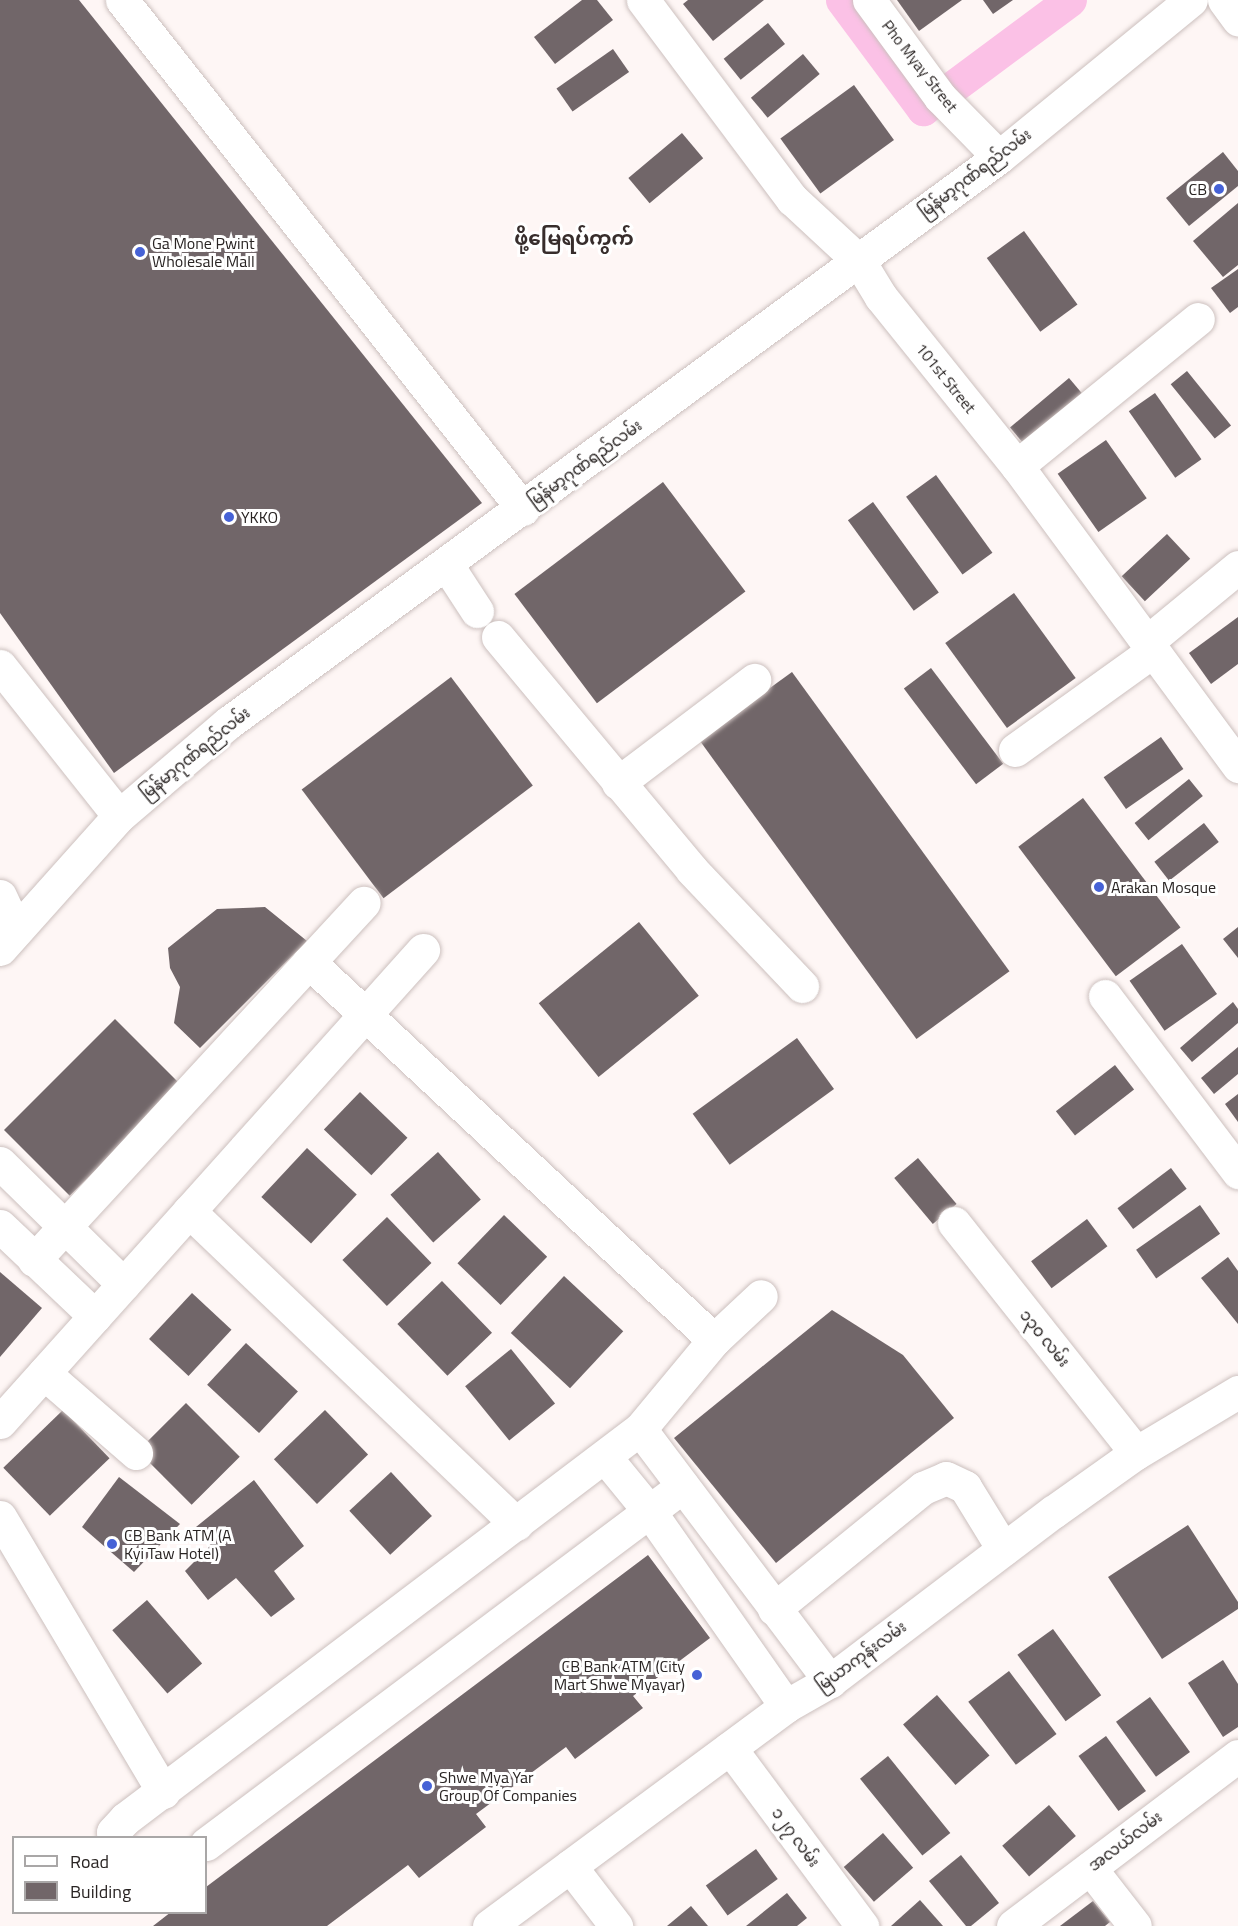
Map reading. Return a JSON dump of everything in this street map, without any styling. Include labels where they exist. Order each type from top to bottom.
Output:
[{"type":"street","points":[[122,0],[523,509]]},
{"type":"street","name":"101st Street","points":[[643,0],[792,199],[859,261],[881,297],[1017,466],[1238,766]]},
{"type":"street","name":"Pho Myay Street","points":[[869,0],[940,97],[999,157]]},
{"type":"street","name":"မြန်မာ့ဂုဏ်ရည်လမ်း","points":[[5,934],[119,816],[228,723],[447,565],[999,157],[1191,0]]},
{"type":"street","points":[[1224,0],[1238,19]]},
{"type":"street","points":[[1017,466],[1198,320]]},
{"type":"street","points":[[447,565],[477,610]]},
{"type":"street","points":[[1016,750],[1150,646],[1238,567]]},
{"type":"street","points":[[498,637],[692,870],[802,986]]},
{"type":"street","points":[[0,666],[119,816]]},
{"type":"street","points":[[618,783],[753,680]]},
{"type":"street","points":[[0,896],[5,934]]},
{"type":"street","points":[[34,1260],[364,903]]},
{"type":"street","points":[[0,1422],[423,950]]},
{"type":"street","points":[[309,962],[714,1340]]},
{"type":"street","points":[[1105,996],[1238,1172]]},
{"type":"street","points":[[0,1163],[123,1284]]},
{"type":"street","points":[[189,1211],[517,1524]]},
{"type":"street","name":"၁၃၀ လမ်း","points":[[954,1223],[1137,1453]]},
{"type":"street","points":[[0,1226],[95,1316]]},
{"type":"street","points":[[114,1836],[113,1832],[125,1819],[640,1429],[714,1340],[761,1296]]},
{"type":"street","points":[[44,1373],[136,1453]]},
{"type":"street","name":"မြယာကုန်းလမ်း","points":[[489,1926],[786,1706],[830,1681],[1003,1550],[1137,1453],[1238,1392]]},
{"type":"street","points":[[640,1429],[830,1681]]},
{"type":"street","points":[[605,1457],[650,1512],[786,1706]]},
{"type":"street","points":[[774,1608],[923,1488],[946,1478],[965,1487],[1003,1550]]},
{"type":"street","points":[[207,1843],[683,1486]]},
{"type":"street","points":[[0,1517],[163,1792]]},
{"type":"street","name":"၁၂၇ လမ်း","points":[[730,1748],[862,1926]]},
{"type":"street","name":"အလယ်လမ်း","points":[[1013,1926],[1238,1756]]},
{"type":"street","points":[[570,1866],[616,1926]]},
{"type":"street","points":[[1090,1868],[1135,1926]]},
{"type":"building","name":"Ga Mone Pwint Wholesale Mall","points":[[0,0],[79,0],[482,503],[114,773],[0,613]]},
{"type":"building","points":[[582,0],[597,0],[613,20],[555,64],[534,37]]},
{"type":"building","points":[[688,0],[764,0],[713,41],[683,4]]},
{"type":"building","points":[[897,0],[962,0],[919,31]]},
{"type":"building","points":[[983,0],[1013,0],[993,14]]},
{"type":"building","points":[[768,23],[785,44],[741,80],[724,59]]},
{"type":"building","points":[[613,49],[629,72],[573,112],[556,89]]},
{"type":"building","points":[[803,54],[820,74],[768,118],[751,98]]},
{"type":"building","points":[[854,85],[894,140],[820,194],[780,138]]},
{"type":"building","points":[[682,133],[703,158],[650,203],[628,178]]},
{"type":"building","points":[[1223,152],[1238,171],[1238,186],[1189,226],[1166,198]]},
{"type":"building","points":[[1238,203],[1238,265],[1223,277],[1193,241]]},
{"type":"building","points":[[1024,231],[1077,305],[1040,332],[987,258]]},
{"type":"building","points":[[1238,269],[1238,307],[1230,313],[1211,288]]},
{"type":"building","points":[[1187,371],[1231,425],[1215,439],[1171,384]]},
{"type":"building","points":[[1069,378],[1084,396],[1025,445],[1010,427]]},
{"type":"building","points":[[1155,393],[1201,459],[1175,478],[1129,411]]},
{"type":"building","points":[[1106,440],[1147,498],[1098,532],[1058,474]]},
{"type":"building","points":[[936,475],[992,553],[962,574],[906,497]]},
{"type":"building","points":[[663,482],[745,591],[597,703],[514,594]]},
{"type":"building","points":[[873,502],[939,593],[914,611],[848,520]]},
{"type":"building","points":[[1167,534],[1190,559],[1145,601],[1122,576]]},
{"type":"building","points":[[1014,593],[1076,678],[1007,728],[945,643]]},
{"type":"building","points":[[1238,617],[1238,664],[1211,684],[1189,653]]},
{"type":"building","points":[[931,668],[1003,764],[976,784],[904,688]]},
{"type":"building","points":[[792,672],[1009,971],[916,1039],[699,740]]},
{"type":"building","points":[[451,677],[533,786],[384,898],[302,790]]},
{"type":"building","points":[[1161,737],[1183,769],[1126,809],[1104,777]]},
{"type":"building","points":[[1189,779],[1203,796],[1148,840],[1135,823]]},
{"type":"building","name":"Arakan Mosque","points":[[1083,798],[1180,927],[1116,976],[1018,847]]},
{"type":"building","points":[[1204,823],[1219,842],[1169,881],[1154,862]]},
{"type":"building","points":[[265,907],[307,941],[200,1048],[174,1023],[180,987],[170,968],[168,948],[217,909]]},
{"type":"building","points":[[639,922],[699,996],[599,1077],[539,1003]]},
{"type":"building","points":[[1238,927],[1238,958],[1223,939]]},
{"type":"building","points":[[1182,944],[1217,994],[1165,1031],[1130,981]]},
{"type":"building","points":[[1233,1002],[1238,1009],[1238,1023],[1192,1062],[1180,1048]]},
{"type":"building","points":[[115,1019],[181,1085],[70,1196],[4,1130]]},
{"type":"building","points":[[797,1038],[834,1089],[730,1165],[693,1114]]},
{"type":"building","points":[[1238,1047],[1238,1074],[1214,1094],[1201,1078]]},
{"type":"building","points":[[1115,1065],[1134,1089],[1075,1136],[1056,1111]]},
{"type":"building","points":[[360,1092],[407,1138],[371,1175],[324,1129]]},
{"type":"building","points":[[1238,1094],[1238,1122],[1225,1104]]},
{"type":"building","points":[[307,1148],[357,1194],[311,1243],[261,1197]]},
{"type":"building","points":[[438,1152],[481,1200],[433,1242],[390,1195]]},
{"type":"building","points":[[918,1158],[957,1204],[933,1224],[894,1178]]},
{"type":"building","points":[[1171,1168],[1187,1189],[1133,1229],[1117,1208]]},
{"type":"building","points":[[1200,1205],[1220,1234],[1156,1278],[1136,1250]]},
{"type":"building","points":[[504,1215],[547,1257],[501,1305],[457,1263]]},
{"type":"building","points":[[387,1217],[431,1263],[387,1306],[342,1260]]},
{"type":"building","points":[[1087,1219],[1107,1246],[1052,1288],[1031,1261]]},
{"type":"building","points":[[1228,1257],[1238,1271],[1238,1324],[1201,1278]]},
{"type":"building","points":[[0,1272],[42,1308],[0,1357]]},
{"type":"building","points":[[564,1276],[623,1331],[570,1388],[511,1333]]},
{"type":"building","points":[[442,1281],[492,1333],[447,1376],[397,1324]]},
{"type":"building","points":[[192,1293],[231,1330],[189,1376],[149,1339]]},
{"type":"building","points":[[832,1310],[903,1355],[954,1418],[776,1563],[674,1438]]},
{"type":"building","points":[[246,1343],[298,1391],[259,1433],[207,1385]]},
{"type":"building","points":[[511,1349],[555,1403],[509,1441],[465,1386]]},
{"type":"building","points":[[186,1403],[240,1457],[192,1505],[138,1451]]},
{"type":"building","points":[[63,1410],[110,1458],[50,1516],[3,1468]]},
{"type":"building","points":[[325,1410],[368,1455],[317,1504],[274,1459]]},
{"type":"building","points":[[391,1472],[432,1516],[390,1555],[349,1511]]},
{"type":"building","points":[[119,1477],[180,1524],[134,1572],[82,1527]]},
{"type":"building","points":[[254,1480],[304,1546],[274,1571],[295,1599],[271,1617],[236,1578],[208,1600],[185,1571],[211,1545],[196,1527]]},
{"type":"building","points":[[1188,1525],[1238,1602],[1238,1609],[1162,1659],[1108,1577]]},
{"type":"building","name":"Shwe Mya Yar Group Of Companies","points":[[648,1555],[710,1638],[633,1696],[643,1708],[575,1759],[566,1747],[476,1814],[486,1827],[419,1878],[408,1865],[327,1926],[153,1926],[168,1914],[207,1914],[207,1886]]},
{"type":"building","points":[[147,1600],[202,1663],[167,1694],[112,1630]]},
{"type":"building","points":[[1053,1629],[1101,1695],[1066,1721],[1017,1655]]},
{"type":"building","points":[[1223,1660],[1238,1684],[1238,1727],[1223,1737],[1188,1683]]},
{"type":"building","points":[[1009,1671],[1057,1734],[1016,1765],[968,1702]]},
{"type":"building","points":[[937,1695],[989,1755],[956,1785],[903,1725]]},
{"type":"building","points":[[1150,1697],[1190,1752],[1156,1777],[1116,1722]]},
{"type":"building","points":[[1106,1736],[1146,1791],[1118,1811],[1078,1756]]},
{"type":"building","points":[[888,1756],[950,1833],[922,1856],[860,1779]]},
{"type":"building","points":[[1049,1805],[1076,1836],[1029,1877],[1002,1846]]},
{"type":"building","points":[[883,1833],[913,1868],[874,1902],[844,1867]]},
{"type":"building","points":[[756,1849],[778,1879],[728,1915],[706,1885]]},
{"type":"building","points":[[961,1855],[999,1903],[971,1926],[966,1926],[929,1881]]},
{"type":"building","points":[[787,1893],[807,1918],[797,1926],[746,1926]]},
{"type":"building","points":[[920,1900],[943,1926],[891,1926]]},
{"type":"building","points":[[1093,1901],[1110,1922],[1105,1926],[1060,1926]]},
{"type":"building","points":[[691,1906],[708,1926],[667,1926]]},
{"type":"waterway","points":[[842,0],[923,109],[1070,0]]},
{"type":"place","name":"CB","points":[[1219,189]]},
{"type":"place","name":"Ga Mone Pwint Wholesale Mall","points":[[140,252]]},
{"type":"place","name":"YKKO","points":[[229,517]]},
{"type":"place","name":"Arakan Mosque","points":[[1099,887]]},
{"type":"place","name":"CB Bank ATM (A Kyi Taw Hotel)","points":[[112,1544]]},
{"type":"place","name":"CB Bank ATM (City Mart Shwe Myayar)","points":[[697,1675]]},
{"type":"place","name":"Shwe Mya Yar Group Of Companies","points":[[427,1786]]},
{"type":"district","name":"ဖို့မြေရပ်ကွက်","points":[[574,237]]}]
